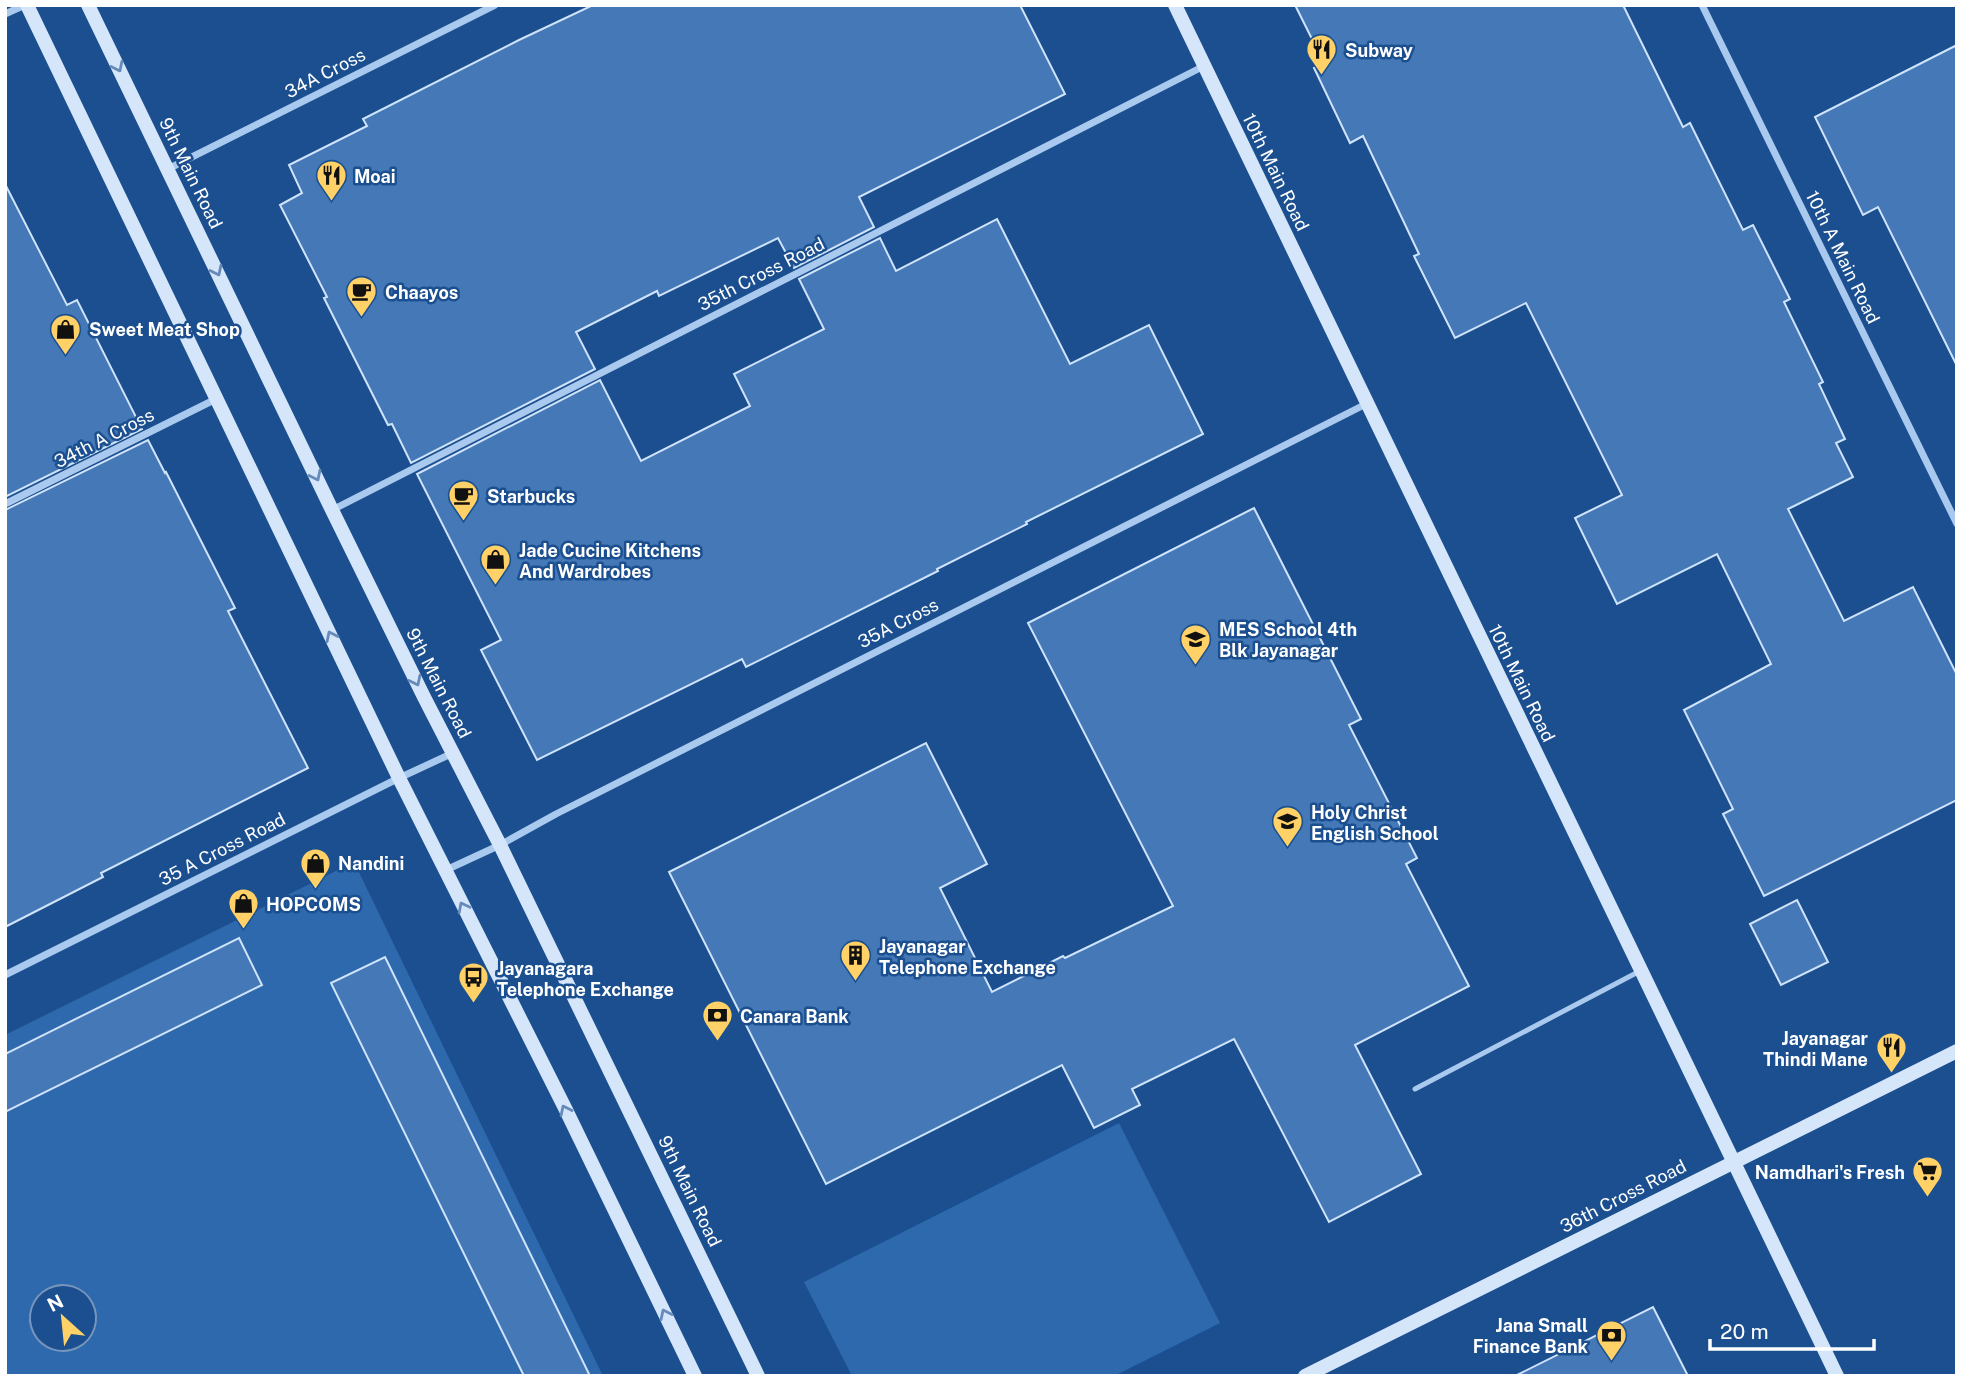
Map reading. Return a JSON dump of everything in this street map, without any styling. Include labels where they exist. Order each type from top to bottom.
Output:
[{"type":"main road","points":[[26,5],[399,778],[566,1110],[695,1376]]},
{"type":"main road","name":"9th Main Road","points":[[88,5],[332,510],[500,845],[758,1376]]},
{"type":"main road","name":"10th Main Road","points":[[1174,5],[1837,1376]]},
{"type":"main road","name":"36th Cross Road","points":[[1305,1376],[1957,1051]]},
{"type":"street","points":[[5,14],[26,5]]},
{"type":"street","name":"34A Cross","points":[[168,169],[495,5]]},
{"type":"street","name":"10th A Main Road","points":[[1702,5],[1957,524]]},
{"type":"street","name":"35th Cross Road","points":[[332,510],[1204,66]]},
{"type":"street","name":"34th A Cross","points":[[5,504],[216,399]]},
{"type":"street","name":"35A Cross","points":[[445,871],[1366,404]]},
{"type":"street","name":"35 A Cross Road","points":[[5,975],[453,753]]},
{"type":"lane","points":[[1415,1090],[1640,971]]},
{"type":"shaded area","points":[[354,862],[603,1376],[5,1376],[5,1035]]},
{"type":"shaded area","points":[[1119,1123],[1220,1323],[1114,1376],[852,1376],[804,1282]]},
{"type":"building","points":[[593,5],[1020,5],[1065,94],[859,197],[874,227],[794,268],[778,238],[659,296],[657,291],[576,332],[595,369],[411,463],[392,424],[388,425],[280,205],[302,193],[289,165],[367,126],[363,119]]},
{"type":"building","points":[[1295,5],[1623,5],[1683,127],[1690,123],[1743,230],[1753,225],[1790,299],[1784,302],[1823,382],[1819,384],[1845,439],[1836,443],[1853,477],[1788,509],[1844,621],[1913,587],[1957,675],[1957,800],[1764,896],[1723,814],[1733,809],[1684,710],[1771,664],[1717,554],[1617,604],[1575,518],[1622,495],[1526,303],[1455,338],[1414,256],[1419,254],[1363,136],[1350,143],[1314,68],[1324,63]]},
{"type":"building","points":[[1957,45],[1957,366],[1878,207],[1863,215],[1815,117]]},
{"type":"building","points":[[5,184],[67,305],[77,300],[142,429],[5,497]]},
{"type":"building","points":[[997,219],[1070,364],[1149,325],[1203,434],[746,667],[742,659],[537,760],[481,650],[501,640],[417,474],[600,380],[641,461],[750,406],[734,374],[824,329],[799,279],[880,238],[896,271]]},
{"type":"building","points":[[148,440],[235,608],[228,611],[308,768],[101,873],[103,877],[5,927],[5,510]]},
{"type":"building","points":[[1254,508],[1361,719],[1349,725],[1417,858],[1406,864],[1469,986],[1355,1045],[1421,1174],[1329,1222],[1234,1039],[1132,1089],[1140,1105],[1094,1128],[1062,1065],[826,1184],[669,872],[926,743],[987,864],[940,888],[992,992],[1173,906],[1028,623]]},
{"type":"building","points":[[1797,900],[1828,962],[1781,985],[1750,924]]},
{"type":"building","points":[[239,938],[262,985],[5,1112],[5,1054]]},
{"type":"building","points":[[385,957],[590,1376],[524,1376],[331,983]]},
{"type":"building","points":[[1653,1307],[1688,1376],[1515,1376]]},
{"type":"place","name":"Subway","points":[[1322,77]]},
{"type":"place","name":"Moai","points":[[331,203]]},
{"type":"place","name":"Chaayos","points":[[362,319]]},
{"type":"place","name":"Sweet Meat Shop","points":[[66,356]]},
{"type":"place","name":"Starbucks","points":[[464,523]]},
{"type":"place","name":"Jade Cucine Kitchens And Wardrobes","points":[[496,587]]},
{"type":"place","name":"MES School 4th Blk Jayanagar","points":[[1196,666]]},
{"type":"place","name":"Holy Christ English School","points":[[1288,849]]},
{"type":"place","name":"Nandini","points":[[315,890]]},
{"type":"place","name":"HOPCOMS","points":[[243,931]]},
{"type":"place","name":"Jayanagar Telephone Exchange","points":[[856,983]]},
{"type":"place","name":"Jayanagara Telephone Exchange","points":[[474,1005]]},
{"type":"place","name":"Canara Bank","points":[[717,1043]]},
{"type":"place","name":"Jayanagar Thindi Mane","points":[[1891,1075]]},
{"type":"place","name":"Namdhari's Fresh","points":[[1928,1199]]},
{"type":"place","name":"Jana Small Finance Bank","points":[[1611,1362]]}]
